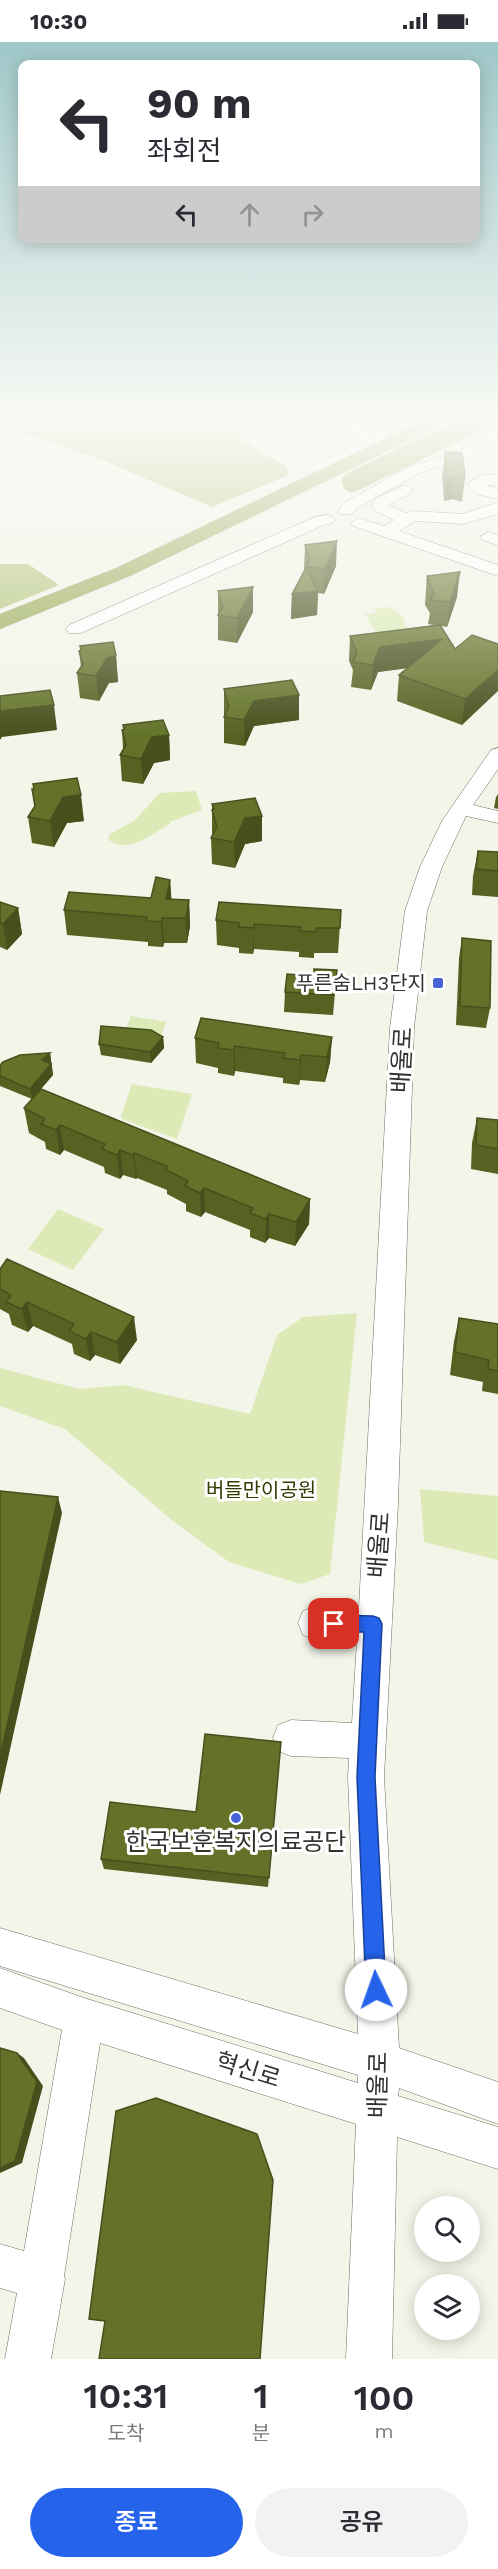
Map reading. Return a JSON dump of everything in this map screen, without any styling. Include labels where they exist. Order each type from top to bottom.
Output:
[{"type":"highway","points":[[0,622],[123,572],[220,523]]},
{"type":"highway","points":[[0,633],[133,584],[264,523]]},
{"type":"street","points":[[75,629],[314,523]]},
{"type":"street","points":[[366,523],[387,532],[494,565]]},
{"type":"street","points":[[387,532],[399,523]]},
{"type":"street","name":"배울로","points":[[369,2359],[380,2061],[366,1777],[373,1624],[382,1503],[402,1028],[416,911],[431,867],[452,821],[498,754]]},
{"type":"street","points":[[460,809],[498,817]]},
{"type":"street","points":[[315,1623],[373,1624]]},
{"type":"street","points":[[291,1738],[368,1741]]},
{"type":"street","points":[[0,1947],[380,2061],[498,2103]]},
{"type":"street","name":"혁신로","points":[[0,1988],[84,2018],[498,2148]]},
{"type":"street","points":[[28,2359],[43,2279],[84,2018]]},
{"type":"street","points":[[0,2266],[43,2279]]},
{"type":"green space","points":[[0,564],[28,564],[59,585],[0,609]]},
{"type":"green space","points":[[390,607],[403,617],[406,628],[376,633],[365,614],[376,613],[374,609]]},
{"type":"green space","points":[[196,791],[202,810],[169,822],[170,824],[148,837],[131,844],[115,844],[108,839],[110,834],[134,821],[160,793]]},
{"type":"green space","points":[[131,1016],[166,1022],[160,1039],[124,1034]]},
{"type":"green space","points":[[132,1084],[192,1094],[177,1139],[124,1120],[121,1116]]},
{"type":"green space","points":[[58,1209],[104,1229],[73,1270],[28,1249]]},
{"type":"green space","name":"버들만이공원","points":[[357,1313],[330,1574],[301,1584],[229,1562],[173,1521],[65,1429],[0,1406],[0,1368],[79,1389],[123,1385],[250,1414],[277,1335],[303,1317]]},
{"type":"green space","points":[[420,1489],[498,1496],[498,1560],[424,1542]]},
{"type":"building","points":[[337,541],[325,569],[306,567],[310,559],[305,545]]},
{"type":"building","points":[[306,568],[318,591],[292,594]]},
{"type":"building","points":[[460,572],[450,602],[431,600],[434,592],[427,576]]},
{"type":"building","points":[[253,587],[237,618],[218,615],[223,607],[218,591]]},
{"type":"building","points":[[440,625],[455,649],[472,635],[498,644],[498,670],[465,699],[399,675],[442,639],[380,647],[373,665],[353,662],[357,653],[350,636]]},
{"type":"building","points":[[113,642],[116,656],[107,658],[96,676],[77,673],[83,664],[79,651],[80,646]]},
{"type":"building","points":[[292,680],[299,695],[254,701],[244,720],[224,717],[229,707],[224,689]]},
{"type":"building","points":[[50,690],[54,705],[0,711],[0,696]]},
{"type":"building","points":[[163,720],[169,735],[152,737],[141,759],[120,755],[126,745],[123,725]]},
{"type":"building","points":[[77,778],[81,795],[63,797],[50,821],[28,817],[35,806],[33,784]]},
{"type":"building","points":[[255,798],[262,816],[245,818],[234,842],[211,838],[217,827],[212,804]]},
{"type":"building","points":[[478,851],[498,852],[498,871],[476,869]]},
{"type":"building","points":[[156,877],[170,880],[166,899],[189,900],[186,918],[162,918],[161,922],[146,921],[147,917],[64,910],[69,892],[151,898]]},
{"type":"building","points":[[0,902],[18,908],[3,924],[0,923]]},
{"type":"building","points":[[219,902],[341,910],[340,928],[316,928],[315,932],[300,931],[301,927],[254,924],[254,928],[239,927],[239,923],[216,920]]},
{"type":"building","points":[[462,938],[491,941],[490,1008],[460,1006]]},
{"type":"building","points":[[314,969],[337,970],[334,995],[285,992],[287,974],[314,976]]},
{"type":"building","points":[[201,1018],[332,1037],[327,1057],[301,1055],[300,1060],[283,1058],[285,1053],[235,1046],[234,1050],[218,1048],[219,1043],[195,1038]]},
{"type":"building","points":[[101,1026],[151,1030],[163,1037],[150,1052],[99,1044]]},
{"type":"building","points":[[50,1053],[42,1060],[51,1064],[30,1089],[0,1076],[0,1065],[3,1062],[20,1055]]},
{"type":"building","points":[[41,1089],[310,1199],[296,1222],[269,1214],[266,1219],[250,1213],[253,1208],[204,1188],[200,1193],[185,1186],[188,1181],[165,1169],[167,1166],[134,1153],[133,1155],[120,1150],[117,1155],[102,1149],[105,1144],[60,1125],[56,1130],[41,1124],[45,1119],[24,1108]]},
{"type":"building","points":[[477,1118],[498,1120],[498,1149],[476,1145]]},
{"type":"building","points":[[7,1259],[134,1317],[117,1342],[91,1332],[86,1339],[69,1331],[74,1324],[27,1302],[22,1309],[6,1302],[11,1295],[0,1289],[0,1269]]},
{"type":"building","points":[[459,1318],[498,1324],[498,1371],[488,1369],[489,1360],[455,1352]]},
{"type":"building","points":[[0,1491],[58,1497],[0,1757]]},
{"type":"building","name":"한국보훈복지의료공단","points":[[205,1734],[281,1742],[269,1878],[101,1859],[110,1802],[196,1812]]},
{"type":"building","points":[[0,2048],[17,2053],[37,2082],[15,2161],[0,2168]]},
{"type":"building","points":[[156,2098],[257,2134],[273,2180],[260,2359],[99,2359],[105,2321],[89,2319],[116,2111]]},
{"type":"place","name":"푸른숨LH3단지","points":[[438,983]]},
{"type":"place","name":"한국보훈복지의료공단","points":[[236,1818]]},
{"type":"route","points":[[334,1624],[373,1624],[366,1777],[376,1990]]}]
